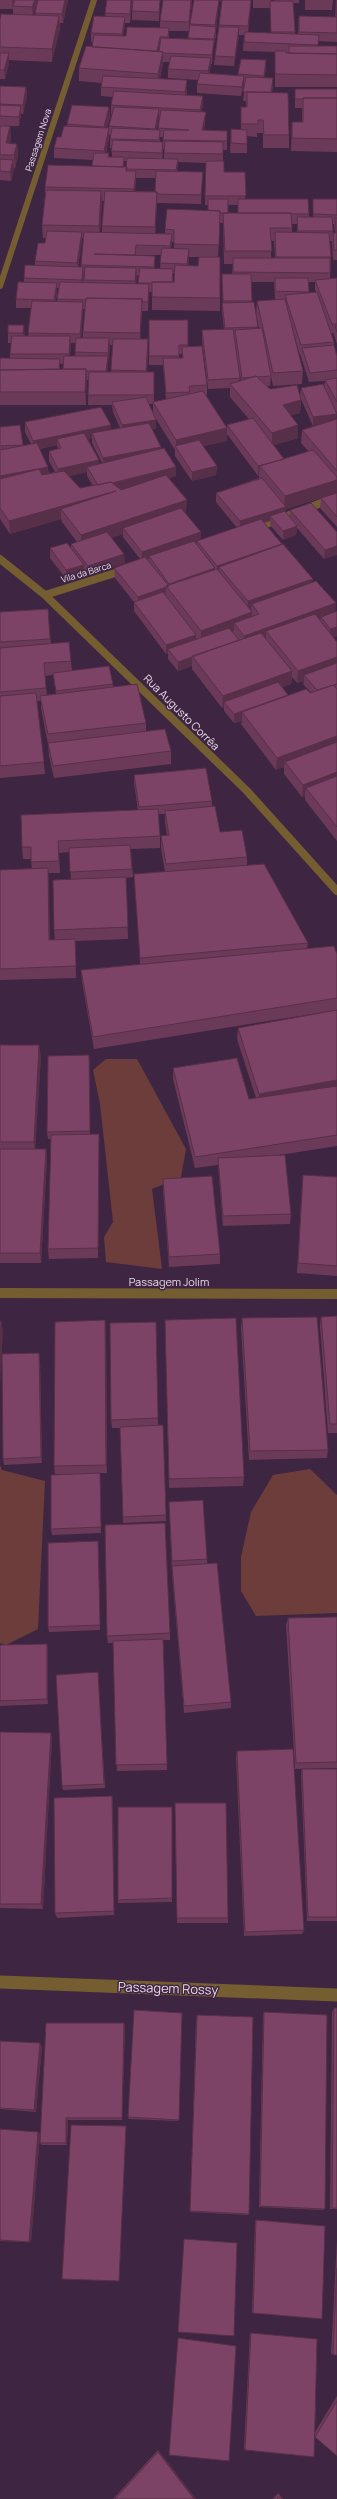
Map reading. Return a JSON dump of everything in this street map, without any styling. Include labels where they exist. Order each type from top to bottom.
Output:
[{"type":"street","name":"Passagem Nova","points":[[0,286],[94,0]]},
{"type":"street","points":[[248,531],[337,497]]},
{"type":"street","name":"Rua Augusto Corrêa","points":[[0,559],[45,595],[247,791],[337,891]]},
{"type":"street","name":"Vila da Barca","points":[[45,595],[135,567]]},
{"type":"street","name":"Passagem Jolim","points":[[0,1293],[337,1294]]},
{"type":"street","name":"Passagem Rossy","points":[[0,1982],[337,1995]]},
{"type":"shaded area","points":[[106,1059],[137,1059],[186,1149],[181,1177],[152,1189],[162,1269],[106,1262],[104,1237],[113,1222],[100,1104],[93,1070]]},
{"type":"shaded area","points":[[0,1465],[2,1470],[45,1481],[38,1629],[6,1645],[0,1643]]},
{"type":"shaded area","points":[[310,1469],[337,1495],[337,1613],[256,1616],[241,1591],[241,1557],[251,1512],[273,1475]]},
{"type":"building","points":[[15,0],[35,0],[32,7],[13,6]]},
{"type":"building","points":[[38,0],[65,0],[62,14],[35,13]]},
{"type":"building","points":[[107,0],[131,0],[130,14],[105,13]]},
{"type":"building","points":[[133,0],[160,0],[159,12],[132,11]]},
{"type":"building","points":[[163,0],[191,0],[189,22],[160,21]]},
{"type":"building","points":[[194,0],[219,0],[215,25],[190,24]]},
{"type":"building","points":[[222,0],[251,0],[248,26],[219,25]]},
{"type":"building","points":[[337,0],[337,15],[336,15]]},
{"type":"building","points":[[270,1],[293,1],[295,32],[271,32]]},
{"type":"building","points":[[1,14],[59,16],[52,49],[0,47]]},
{"type":"building","points":[[94,16],[125,17],[122,34],[91,33]]},
{"type":"building","points":[[299,16],[337,17],[337,33],[299,32]]},
{"type":"building","points":[[190,25],[216,27],[214,39],[188,38]]},
{"type":"building","points":[[127,27],[169,28],[168,37],[160,37],[157,51],[92,47],[94,35],[126,36]]},
{"type":"building","points":[[219,27],[239,27],[235,57],[215,56]]},
{"type":"building","points":[[245,32],[319,35],[318,45],[244,42]]},
{"type":"building","points":[[161,38],[214,40],[212,55],[163,53],[159,51]]},
{"type":"building","points":[[86,46],[163,52],[158,74],[79,68]]},
{"type":"building","points":[[289,46],[337,46],[337,54],[289,53]]},
{"type":"building","points":[[275,51],[286,51],[286,53],[337,54],[337,75],[275,74]]},
{"type":"building","points":[[0,53],[9,53],[4,70],[0,70]]},
{"type":"building","points":[[171,56],[211,58],[208,71],[168,69]]},
{"type":"building","points":[[241,59],[266,60],[264,76],[238,74]]},
{"type":"building","points":[[200,73],[244,76],[242,87],[197,84]]},
{"type":"building","points":[[103,76],[187,80],[185,92],[101,87]]},
{"type":"building","points":[[246,77],[273,78],[271,92],[243,92]]},
{"type":"building","points":[[0,86],[26,87],[23,105],[0,104]]},
{"type":"building","points":[[295,89],[337,89],[337,98],[295,99]]},
{"type":"building","points":[[114,91],[203,96],[200,110],[111,105]]},
{"type":"building","points":[[247,92],[288,93],[289,135],[264,135],[263,120],[258,120],[258,124],[241,124],[241,107],[247,107]]},
{"type":"building","points":[[303,98],[337,98],[337,139],[292,138],[292,122],[303,122]]},
{"type":"building","points":[[0,105],[21,106],[19,117],[0,116]]},
{"type":"building","points":[[72,105],[109,107],[104,127],[67,124]]},
{"type":"building","points":[[114,107],[159,109],[155,129],[109,126]]},
{"type":"building","points":[[161,110],[206,112],[202,130],[227,131],[227,141],[163,140],[164,130],[189,130],[158,128]]},
{"type":"building","points":[[0,126],[10,126],[6,143],[17,144],[14,155],[0,155]]},
{"type":"building","points":[[64,126],[109,128],[104,151],[54,148],[57,137],[61,137]]},
{"type":"building","points":[[112,128],[160,130],[159,140],[110,139]]},
{"type":"building","points":[[231,129],[247,130],[247,144],[231,143]]},
{"type":"building","points":[[113,140],[163,142],[162,153],[111,151]]},
{"type":"building","points":[[165,141],[223,142],[223,154],[164,153]]},
{"type":"building","points":[[94,153],[109,153],[108,157],[124,157],[123,167],[92,166]]},
{"type":"building","points":[[127,158],[178,159],[176,170],[126,169]]},
{"type":"building","points":[[0,159],[13,160],[10,172],[0,171]]},
{"type":"building","points":[[206,161],[224,161],[224,172],[245,172],[246,196],[205,196]]},
{"type":"building","points":[[48,165],[127,167],[126,171],[136,171],[134,189],[45,187]]},
{"type":"building","points":[[156,171],[203,172],[201,195],[157,194],[157,192],[155,192]]},
{"type":"building","points":[[46,190],[101,191],[99,226],[42,225]]},
{"type":"building","points":[[105,191],[157,192],[155,227],[102,226]]},
{"type":"building","points":[[208,199],[228,199],[228,213],[208,210]]},
{"type":"building","points":[[238,199],[308,199],[309,214],[238,213]]},
{"type":"building","points":[[313,199],[337,199],[337,215],[313,214]]},
{"type":"building","points":[[167,209],[220,211],[219,245],[174,244],[174,230],[165,229]]},
{"type":"building","points":[[223,213],[291,213],[292,228],[270,228],[272,251],[225,251]]},
{"type":"building","points":[[297,217],[332,217],[333,231],[298,231]]},
{"type":"building","points":[[335,218],[337,218],[337,250],[334,250],[333,233],[336,233]]},
{"type":"building","points":[[47,231],[82,232],[77,263],[35,261],[38,243],[45,243]]},
{"type":"building","points":[[84,232],[172,234],[170,246],[136,245],[135,255],[94,254],[155,256],[154,267],[81,265]]},
{"type":"building","points":[[275,232],[329,233],[331,257],[276,257]]},
{"type":"building","points":[[162,248],[189,249],[187,264],[160,263]]},
{"type":"building","points":[[199,257],[220,257],[220,298],[152,297],[152,282],[174,282],[175,265],[198,266]]},
{"type":"building","points":[[233,258],[330,258],[330,273],[233,272]]},
{"type":"building","points":[[25,265],[83,267],[82,280],[24,278]]},
{"type":"building","points":[[85,267],[136,268],[135,281],[84,280]]},
{"type":"building","points":[[140,268],[173,269],[172,282],[138,283]]},
{"type":"building","points":[[222,274],[251,274],[252,301],[223,301]]},
{"type":"building","points":[[275,278],[308,278],[309,292],[275,291]]},
{"type":"building","points":[[337,278],[337,324],[332,324],[315,280]]},
{"type":"building","points":[[18,282],[57,283],[54,300],[16,299]]},
{"type":"building","points":[[60,282],[149,284],[148,302],[142,302],[142,299],[57,299]]},
{"type":"building","points":[[317,292],[334,342],[301,345],[285,295]]},
{"type":"building","points":[[86,298],[142,299],[140,333],[83,332]]},
{"type":"building","points":[[285,299],[303,371],[273,373],[257,301]]},
{"type":"building","points":[[32,301],[83,302],[80,334],[28,333]]},
{"type":"building","points":[[254,302],[258,327],[225,328],[222,303]]},
{"type":"building","points":[[149,320],[188,320],[188,345],[179,345],[179,356],[149,356]]},
{"type":"building","points":[[8,325],[24,325],[23,333],[8,333]]},
{"type":"building","points":[[262,328],[271,376],[242,378],[235,330]]},
{"type":"building","points":[[233,329],[240,378],[208,380],[202,330]]},
{"type":"building","points":[[12,336],[70,336],[69,354],[10,354]]},
{"type":"building","points":[[76,338],[109,338],[108,353],[75,352]]},
{"type":"building","points":[[113,339],[148,339],[146,371],[111,370]]},
{"type":"building","points":[[334,345],[337,356],[337,370],[310,373],[302,348]]},
{"type":"building","points":[[202,346],[207,385],[189,386],[190,392],[166,393],[163,358],[183,358],[182,347]]},
{"type":"building","points":[[64,356],[108,356],[106,371],[63,369]]},
{"type":"building","points":[[0,358],[60,359],[59,369],[0,370]]},
{"type":"building","points":[[86,369],[85,392],[0,392],[0,370]]},
{"type":"building","points":[[89,372],[154,372],[154,395],[88,395]]},
{"type":"building","points":[[256,376],[270,389],[297,385],[301,400],[283,405],[298,425],[272,433],[230,384]]},
{"type":"building","points":[[337,378],[337,402],[325,380]]},
{"type":"building","points":[[323,384],[337,414],[313,417],[301,388]]},
{"type":"building","points":[[203,391],[227,428],[176,440],[153,402]]},
{"type":"building","points":[[146,397],[156,420],[122,425],[112,402]]},
{"type":"building","points":[[101,407],[111,425],[33,441],[25,422]]},
{"type":"building","points":[[253,418],[284,459],[258,466],[227,425]]},
{"type":"building","points":[[337,419],[337,471],[302,430]]},
{"type":"building","points":[[149,423],[161,447],[103,458],[92,433]]},
{"type":"building","points":[[20,425],[23,445],[0,446],[0,427]]},
{"type":"building","points":[[84,433],[99,460],[58,469],[49,451],[61,448],[57,439]]},
{"type":"building","points":[[199,440],[217,466],[192,472],[175,446]]},
{"type":"building","points":[[37,443],[48,467],[0,476],[0,450]]},
{"type":"building","points":[[164,448],[176,467],[98,485],[87,467]]},
{"type":"building","points":[[313,450],[337,477],[337,480],[285,496],[260,466]]},
{"type":"building","points":[[39,469],[42,475],[64,471],[80,488],[111,482],[121,490],[166,475],[187,500],[81,535],[61,509],[116,491],[9,521],[0,508],[0,479]]},
{"type":"building","points":[[262,478],[286,507],[240,521],[216,493]]},
{"type":"building","points":[[337,493],[337,517],[321,498]]},
{"type":"building","points":[[311,503],[337,532],[337,546],[325,550],[290,510]]},
{"type":"building","points":[[181,508],[201,532],[142,552],[123,528]]},
{"type":"building","points":[[285,511],[297,526],[283,531],[270,516]]},
{"type":"building","points":[[261,519],[282,544],[217,566],[197,541]]},
{"type":"building","points":[[107,532],[124,554],[88,566],[71,544]]},
{"type":"building","points":[[194,541],[215,568],[169,584],[149,556]]},
{"type":"building","points":[[67,543],[84,565],[66,570],[50,548]]},
{"type":"building","points":[[283,544],[313,579],[248,601],[219,567]]},
{"type":"building","points":[[145,557],[169,586],[138,597],[114,568]]},
{"type":"building","points":[[217,569],[252,612],[201,631],[166,586]]},
{"type":"building","points":[[316,581],[336,603],[244,636],[234,623],[259,614],[252,604]]},
{"type":"building","points":[[163,592],[196,635],[166,645],[134,602]]},
{"type":"building","points":[[48,609],[50,639],[0,642],[0,612]]},
{"type":"building","points":[[337,611],[337,627],[330,629],[321,617]]},
{"type":"building","points":[[315,614],[337,642],[337,657],[298,671],[266,631]]},
{"type":"building","points":[[229,628],[239,640],[178,662],[168,649]]},
{"type":"building","points":[[261,633],[292,671],[223,696],[192,656]]},
{"type":"building","points":[[69,642],[71,661],[44,663],[46,688],[0,692],[0,648]]},
{"type":"building","points":[[337,663],[337,684],[317,690],[304,675]]},
{"type":"building","points":[[109,666],[113,684],[56,691],[53,673]]},
{"type":"building","points":[[278,682],[288,695],[234,714],[224,702]]},
{"type":"building","points":[[137,684],[146,723],[48,734],[40,696]]},
{"type":"building","points":[[333,685],[337,689],[337,736],[277,758],[242,712],[306,689],[310,693]]},
{"type":"building","points":[[36,693],[44,762],[0,766],[0,696]]},
{"type":"building","points":[[165,729],[171,751],[53,766],[48,743]]},
{"type":"building","points":[[337,742],[337,772],[303,785],[285,762]]},
{"type":"building","points":[[206,768],[212,801],[139,807],[134,775]]},
{"type":"building","points":[[337,776],[337,827],[306,788]]},
{"type":"building","points":[[215,806],[220,832],[242,830],[247,857],[166,864],[161,836],[169,835],[165,811]]},
{"type":"building","points":[[158,809],[160,836],[58,841],[59,861],[31,862],[31,847],[22,847],[21,815]]},
{"type":"building","points":[[130,845],[132,869],[70,872],[69,848]]},
{"type":"building","points":[[264,864],[308,943],[140,958],[134,874]]},
{"type":"building","points":[[48,868],[49,940],[75,939],[76,966],[0,969],[0,870]]},
{"type":"building","points":[[126,877],[128,927],[54,930],[53,880]]},
{"type":"building","points":[[334,946],[337,954],[337,998],[93,1037],[81,970]]},
{"type":"building","points":[[337,1010],[337,1080],[259,1094],[238,1028]]},
{"type":"building","points":[[0,1045],[39,1045],[34,1142],[0,1142]]},
{"type":"building","points":[[89,1055],[90,1131],[47,1132],[48,1056]]},
{"type":"building","points":[[237,1058],[249,1099],[337,1086],[337,1135],[195,1157],[173,1068]]},
{"type":"building","points":[[99,1134],[98,1248],[48,1249],[51,1135]]},
{"type":"building","points":[[0,1149],[46,1149],[40,1253],[0,1253]]},
{"type":"building","points":[[285,1155],[291,1214],[223,1216],[218,1158]]},
{"type":"building","points":[[303,1175],[337,1177],[337,1266],[298,1263]]},
{"type":"building","points":[[212,1176],[220,1254],[169,1257],[163,1179]]},
{"type":"building","points":[[337,1316],[337,1424],[330,1424],[321,1317]]},
{"type":"building","points":[[317,1317],[328,1450],[250,1451],[242,1318]]},
{"type":"building","points":[[236,1318],[244,1477],[169,1479],[165,1320]]},
{"type":"building","points":[[105,1320],[106,1465],[54,1466],[55,1322]]},
{"type":"building","points":[[0,1321],[1,1321],[0,1346]]},
{"type":"building","points":[[156,1322],[158,1418],[111,1420],[110,1323]]},
{"type":"building","points":[[39,1353],[41,1457],[3,1459],[2,1354]]},
{"type":"building","points":[[163,1425],[166,1515],[123,1517],[120,1427]]},
{"type":"building","points":[[100,1473],[101,1527],[51,1529],[51,1475]]},
{"type":"building","points":[[203,1500],[207,1559],[172,1561],[169,1502]]},
{"type":"building","points":[[165,1523],[170,1633],[107,1636],[105,1525]]},
{"type":"building","points":[[98,1541],[100,1625],[48,1627],[48,1543]]},
{"type":"building","points":[[217,1563],[231,1702],[184,1706],[172,1566]]},
{"type":"building","points":[[337,1617],[337,1762],[296,1763],[288,1618]]},
{"type":"building","points":[[163,1639],[167,1764],[116,1765],[113,1641]]},
{"type":"building","points":[[47,1644],[47,1699],[0,1701],[0,1645]]},
{"type":"building","points":[[98,1672],[104,1784],[62,1786],[56,1675]]},
{"type":"building","points":[[0,1732],[51,1733],[41,1904],[0,1904]]},
{"type":"building","points":[[293,1749],[304,1930],[245,1932],[237,1751]]},
{"type":"building","points":[[302,1769],[337,1769],[337,1917],[308,1917]]},
{"type":"building","points":[[112,1796],[114,1911],[55,1913],[54,1798]]},
{"type":"building","points":[[175,1803],[226,1803],[228,1918],[177,1918]]},
{"type":"building","points":[[118,1807],[172,1807],[172,1898],[118,1900]]},
{"type":"building","points":[[334,2008],[337,2008],[337,2208],[332,2208]]},
{"type":"building","points":[[134,2010],[182,2013],[179,2120],[128,2117]]},
{"type":"building","points":[[264,2012],[327,2015],[325,2209],[260,2206]]},
{"type":"building","points":[[197,2015],[253,2017],[249,2214],[190,2211]]},
{"type":"building","points":[[46,2023],[124,2023],[122,2118],[66,2118],[66,2143],[40,2143]]},
{"type":"building","points":[[0,2041],[40,2043],[34,2110],[0,2108]]},
{"type":"building","points":[[71,2125],[126,2126],[119,2281],[62,2279]]},
{"type":"building","points":[[0,2129],[38,2132],[29,2242],[0,2240]]},
{"type":"building","points":[[256,2220],[325,2226],[322,2319],[253,2313]]},
{"type":"building","points":[[184,2239],[237,2243],[234,2336],[178,2332]]},
{"type":"building","points":[[337,2268],[337,2355],[333,2355]]},
{"type":"building","points":[[251,2333],[317,2339],[314,2457],[245,2450]]},
{"type":"building","points":[[178,2338],[236,2346],[229,2461],[169,2455]]},
{"type":"building","points":[[337,2401],[337,2456],[315,2437]]},
{"type":"building","points":[[158,2452],[194,2499],[115,2499]]}]
